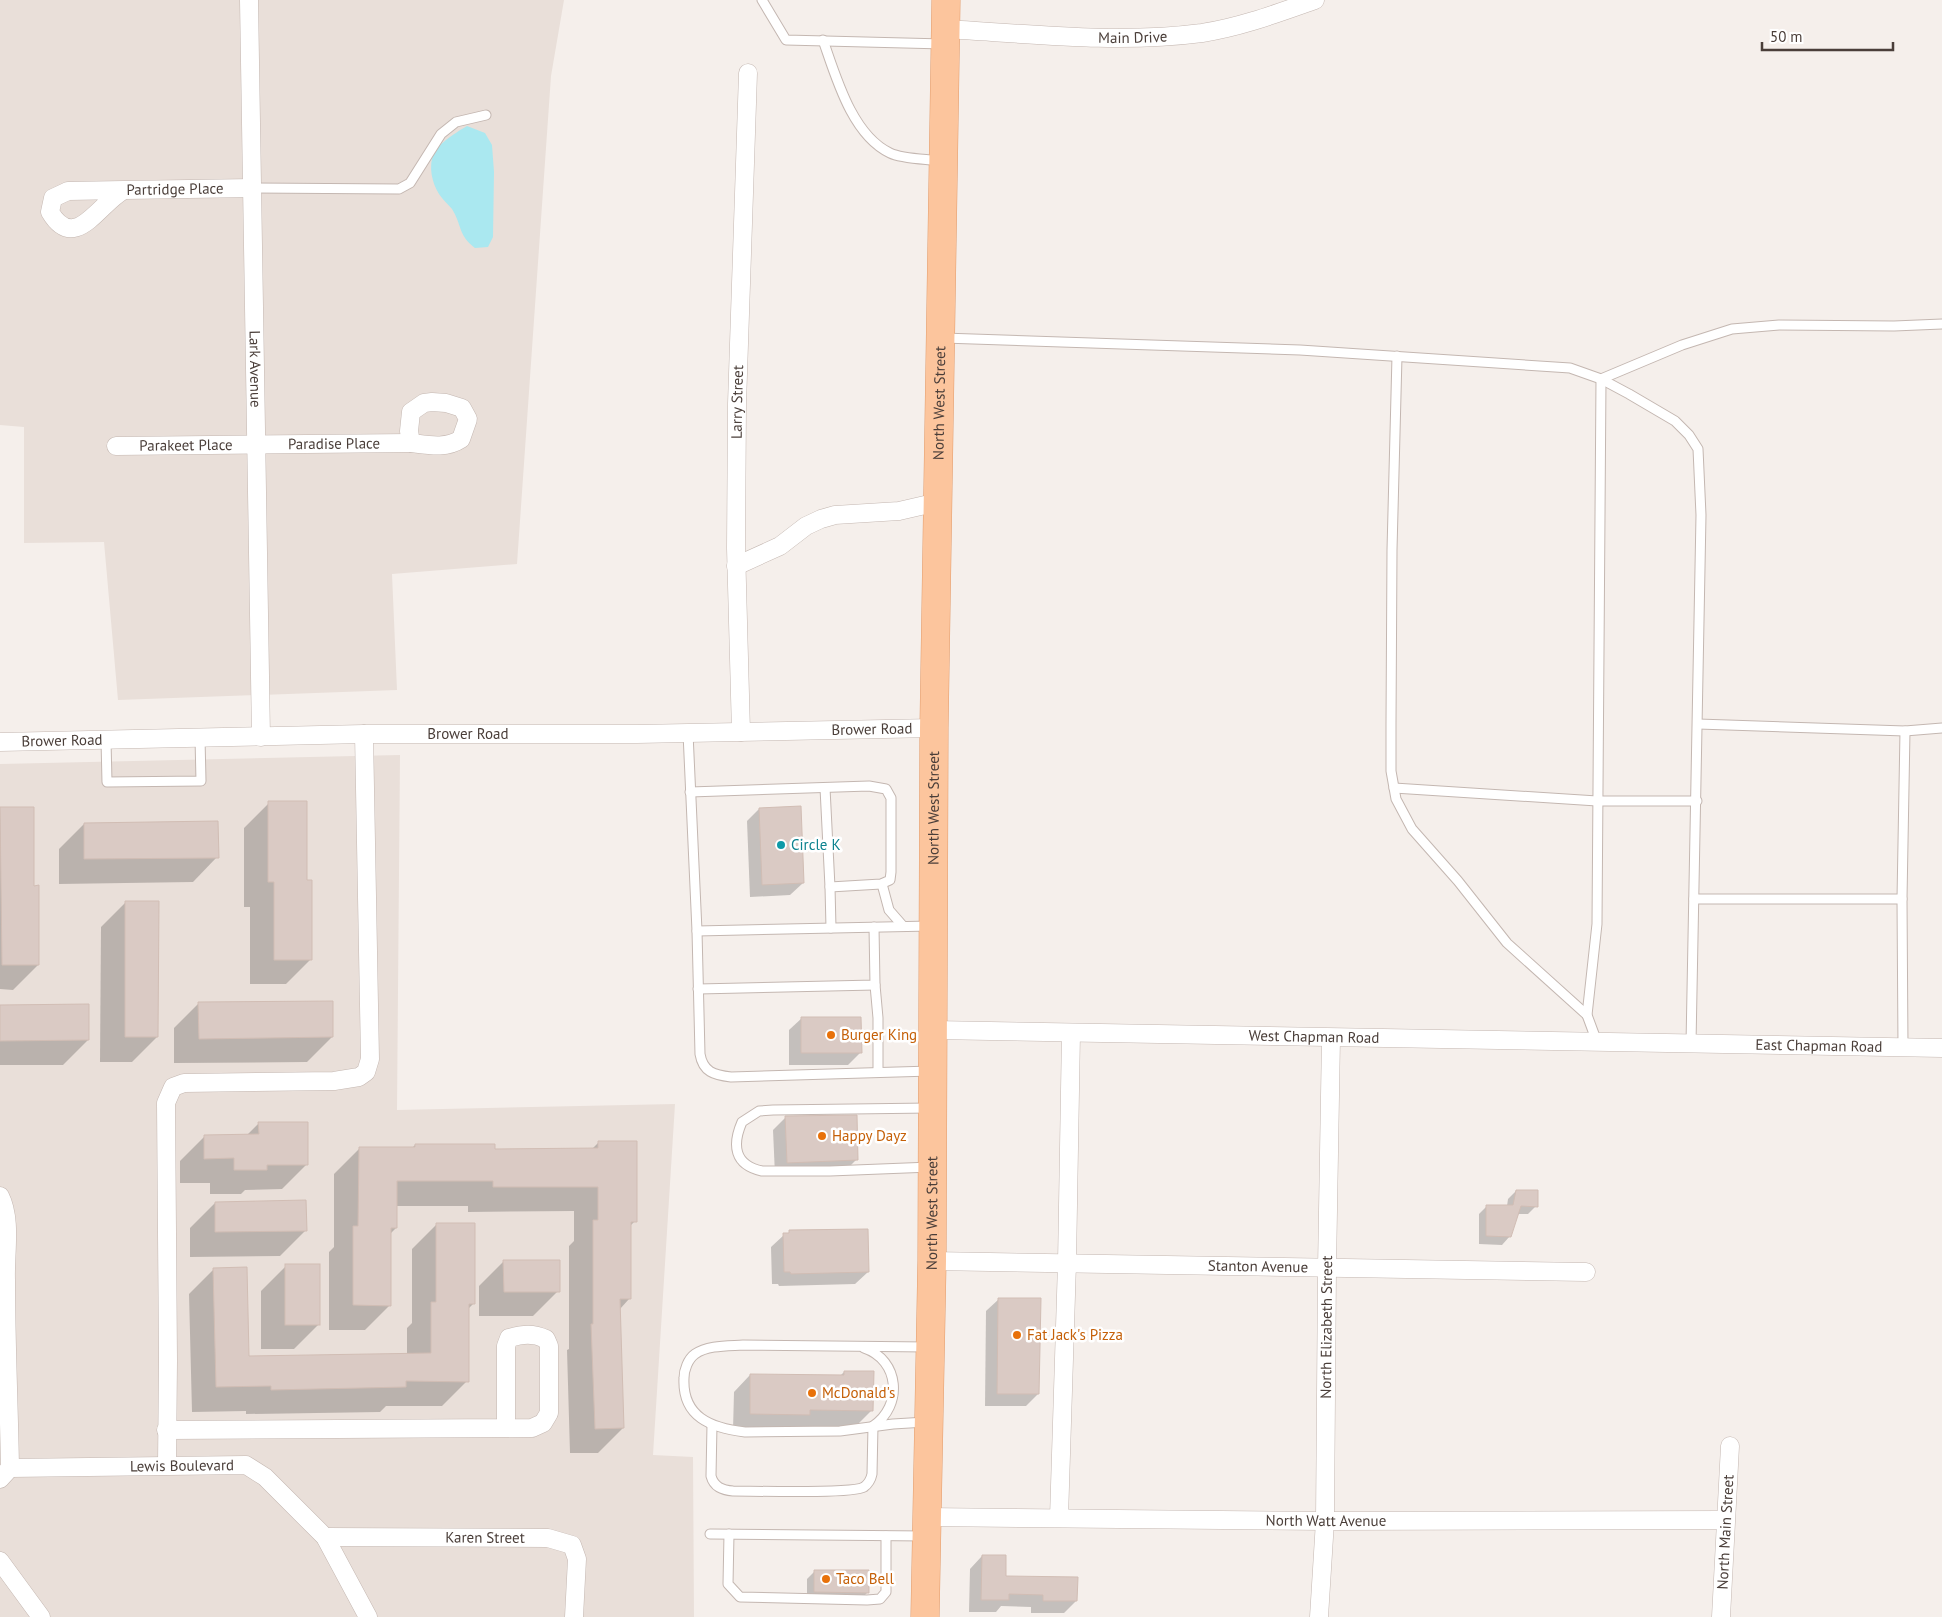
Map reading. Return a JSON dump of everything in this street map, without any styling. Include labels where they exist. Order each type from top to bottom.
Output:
[{"type":"main road","name":"North West Street","points":[[925,1617],[932,1261],[934,728],[947,36],[946,0]]},
{"type":"street","name":"Lark Avenue","points":[[249,0],[261,737]]},
{"type":"street","name":"Main Drive","points":[[947,36],[1149,37],[1202,32],[1254,21],[1315,0]]},
{"type":"street","name":"Larry Street","points":[[741,732],[736,566],[737,404],[748,73]]},
{"type":"street","name":"Partridge Place","points":[[124,190],[104,205],[85,225],[72,230],[57,224],[50,212],[53,198],[68,191],[124,190],[253,188]]},
{"type":"street","name":"Paradise Place","points":[[257,444],[411,443]]},
{"type":"street","name":"Parakeet Place","points":[[116,446],[257,444]]},
{"type":"street","points":[[736,566],[780,546],[806,526],[821,519],[835,515],[899,511],[938,502]]},
{"type":"street","name":"Brower Road","points":[[0,742],[364,734],[533,735],[934,728]]},
{"type":"street","points":[[167,1465],[166,1103],[174,1087],[184,1083],[334,1081],[359,1077],[366,1072],[370,1059],[364,734]]},
{"type":"street","name":"West Chapman Road","points":[[934,1030],[1693,1044]]},
{"type":"street","points":[[1058,1518],[1067,1263],[1071,1033]]},
{"type":"street","name":"North Elizabeth Street","points":[[1319,1617],[1325,1520],[1331,1038]]},
{"type":"street","name":"East Chapman Road","points":[[1693,1044],[1942,1048]]},
{"type":"street","points":[[0,1196],[4,1204],[6,1220],[5,1474]]},
{"type":"street","name":"Stanton Avenue","points":[[932,1261],[1586,1272]]},
{"type":"street","points":[[166,1430],[532,1428],[543,1423],[549,1413],[549,1346],[546,1339],[536,1334],[509,1338],[506,1346],[506,1428]]},
{"type":"street","name":"North Main Street","points":[[1722,1617],[1725,1520],[1730,1446]]},
{"type":"street","name":"Lewis Boulevard","points":[[5,1474],[167,1465],[246,1465],[265,1477],[325,1537],[368,1617]]},
{"type":"street","name":"North Watt Avenue","points":[[926,1527],[1058,1518],[1725,1520]]},
{"type":"street","name":"Karen Street","points":[[325,1537],[548,1538],[572,1545],[577,1559],[574,1617]]},
{"type":"street","points":[[0,1561],[41,1617]]},
{"type":"lane","points":[[762,0],[786,40],[947,36]]},
{"type":"lane","points":[[823,40],[844,101],[876,145],[892,154],[944,161]]},
{"type":"lane","points":[[253,188],[399,188],[410,184],[441,134],[456,122],[486,115]]},
{"type":"lane","points":[[1601,379],[1682,345],[1732,328],[1779,325],[1894,326],[1942,324]]},
{"type":"lane","points":[[940,338],[1127,343],[1397,356],[1570,368],[1601,379],[1675,421],[1698,449],[1701,515],[1693,1044]]},
{"type":"lane","points":[[1397,356],[1392,560],[1391,771],[1396,799],[1412,829],[1458,881],[1507,943],[1588,1015]]},
{"type":"lane","points":[[1597,1042],[1588,1015],[1597,924],[1601,379]]},
{"type":"lane","points":[[1698,724],[1905,731],[1942,728]]},
{"type":"lane","points":[[1903,1047],[1902,899],[1905,731]]},
{"type":"lane","points":[[688,733],[697,931],[698,1035],[701,1062],[705,1069],[711,1073],[731,1077],[933,1070]]},
{"type":"lane","points":[[106,740],[106,782],[201,782],[200,738]]},
{"type":"lane","points":[[690,792],[878,787],[886,789],[891,798],[890,880],[882,884],[830,887]]},
{"type":"lane","points":[[825,788],[831,928]]},
{"type":"lane","points":[[1394,788],[1597,801],[1696,801]]},
{"type":"lane","points":[[882,884],[889,910],[903,926]]},
{"type":"lane","points":[[1694,898],[1902,899]]},
{"type":"lane","points":[[697,931],[934,926]]},
{"type":"lane","points":[[874,927],[878,1072]]},
{"type":"lane","points":[[698,989],[875,986]]},
{"type":"lane","points":[[932,1166],[762,1171],[751,1169],[744,1163],[736,1149],[736,1142],[742,1122],[759,1111],[933,1108]]},
{"type":"lane","points":[[928,1422],[873,1426],[840,1431],[745,1432],[729,1430],[712,1425],[697,1416],[689,1406],[684,1374],[694,1355],[713,1347],[736,1345],[930,1347]]},
{"type":"lane","points":[[858,1346],[874,1352],[884,1360],[893,1380],[892,1396],[887,1412],[873,1426]]},
{"type":"lane","points":[[712,1425],[711,1476],[713,1483],[717,1487],[732,1491],[856,1490],[864,1487],[872,1474],[873,1426]]},
{"type":"lane","points":[[710,1534],[886,1536],[926,1527]]},
{"type":"lane","points":[[729,1534],[728,1584],[740,1597],[867,1600],[880,1598],[886,1592],[886,1536]]},
{"type":"shaded area","points":[[0,0],[564,0],[551,76],[517,564],[392,574],[397,690],[118,700],[104,542],[24,543],[24,427],[0,425]]},
{"type":"shaded area","points":[[400,755],[397,1110],[675,1104],[653,1455],[693,1457],[694,1617],[0,1617],[0,764]]},
{"type":"water","points":[[467,126],[485,133],[492,145],[494,172],[493,237],[488,247],[475,248],[466,239],[452,209],[437,190],[433,180],[431,163],[436,149]]},
{"type":"building","points":[[268,801],[307,801],[307,880],[312,880],[312,960],[274,960],[274,882],[268,882]]},
{"type":"building","name":"Circle K","points":[[801,806],[804,883],[762,885],[759,808]]},
{"type":"building","points":[[0,807],[34,807],[34,886],[39,885],[39,965],[2,965]]},
{"type":"building","points":[[218,821],[219,858],[84,859],[84,823]]},
{"type":"building","points":[[125,901],[159,901],[158,1037],[125,1037]]},
{"type":"building","points":[[333,1001],[333,1037],[199,1039],[198,1002]]},
{"type":"building","points":[[89,1004],[89,1040],[0,1041],[0,1005]]},
{"type":"building","name":"Burger King","points":[[801,1017],[861,1017],[862,1053],[801,1053]]},
{"type":"building","name":"Happy Dayz","points":[[857,1115],[858,1160],[787,1163],[785,1116]]},
{"type":"building","points":[[258,1122],[308,1122],[308,1165],[267,1165],[267,1170],[234,1170],[234,1158],[204,1159],[204,1135],[259,1134]]},
{"type":"building","points":[[598,1141],[637,1141],[637,1222],[631,1222],[631,1299],[620,1299],[624,1428],[595,1429],[591,1324],[593,1324],[593,1220],[598,1220],[598,1187],[493,1187],[493,1181],[397,1181],[397,1228],[391,1228],[391,1306],[353,1305],[353,1226],[358,1226],[359,1147],[415,1147],[415,1144],[495,1144],[495,1149],[598,1148]]},
{"type":"building","points":[[1516,1190],[1538,1190],[1538,1207],[1521,1206],[1511,1237],[1486,1236],[1486,1205],[1513,1205]]},
{"type":"building","points":[[306,1200],[307,1231],[215,1232],[215,1202]]},
{"type":"building","points":[[436,1223],[475,1223],[475,1304],[469,1304],[469,1382],[406,1381],[406,1387],[271,1390],[271,1386],[216,1387],[213,1268],[247,1267],[249,1356],[431,1353],[431,1302],[436,1302]]},
{"type":"building","points":[[868,1229],[869,1272],[791,1274],[790,1272],[784,1272],[783,1233],[789,1233],[789,1230]]},
{"type":"building","points":[[503,1260],[560,1260],[560,1292],[504,1292]]},
{"type":"building","points":[[285,1264],[320,1264],[320,1325],[285,1325]]},
{"type":"building","points":[[998,1298],[1041,1298],[1039,1394],[997,1394]]},
{"type":"building","name":"McDonald's","points":[[844,1371],[874,1371],[873,1411],[810,1410],[810,1415],[750,1414],[750,1374],[844,1375]]},
{"type":"building","points":[[982,1555],[1006,1555],[1006,1576],[1078,1577],[1077,1601],[1043,1601],[1043,1595],[1009,1594],[1009,1600],[981,1600]]},
{"type":"building","points":[[814,1570],[869,1570],[869,1593],[814,1592]]},
{"type":"place","name":"Circle K","points":[[781,845]]},
{"type":"place","name":"Burger King","points":[[831,1035]]},
{"type":"place","name":"Happy Dayz","points":[[822,1136]]},
{"type":"place","name":"Fat Jack's Pizza","points":[[1017,1335]]},
{"type":"place","name":"McDonald's","points":[[812,1393]]},
{"type":"place","name":"Taco Bell","points":[[826,1579]]}]
